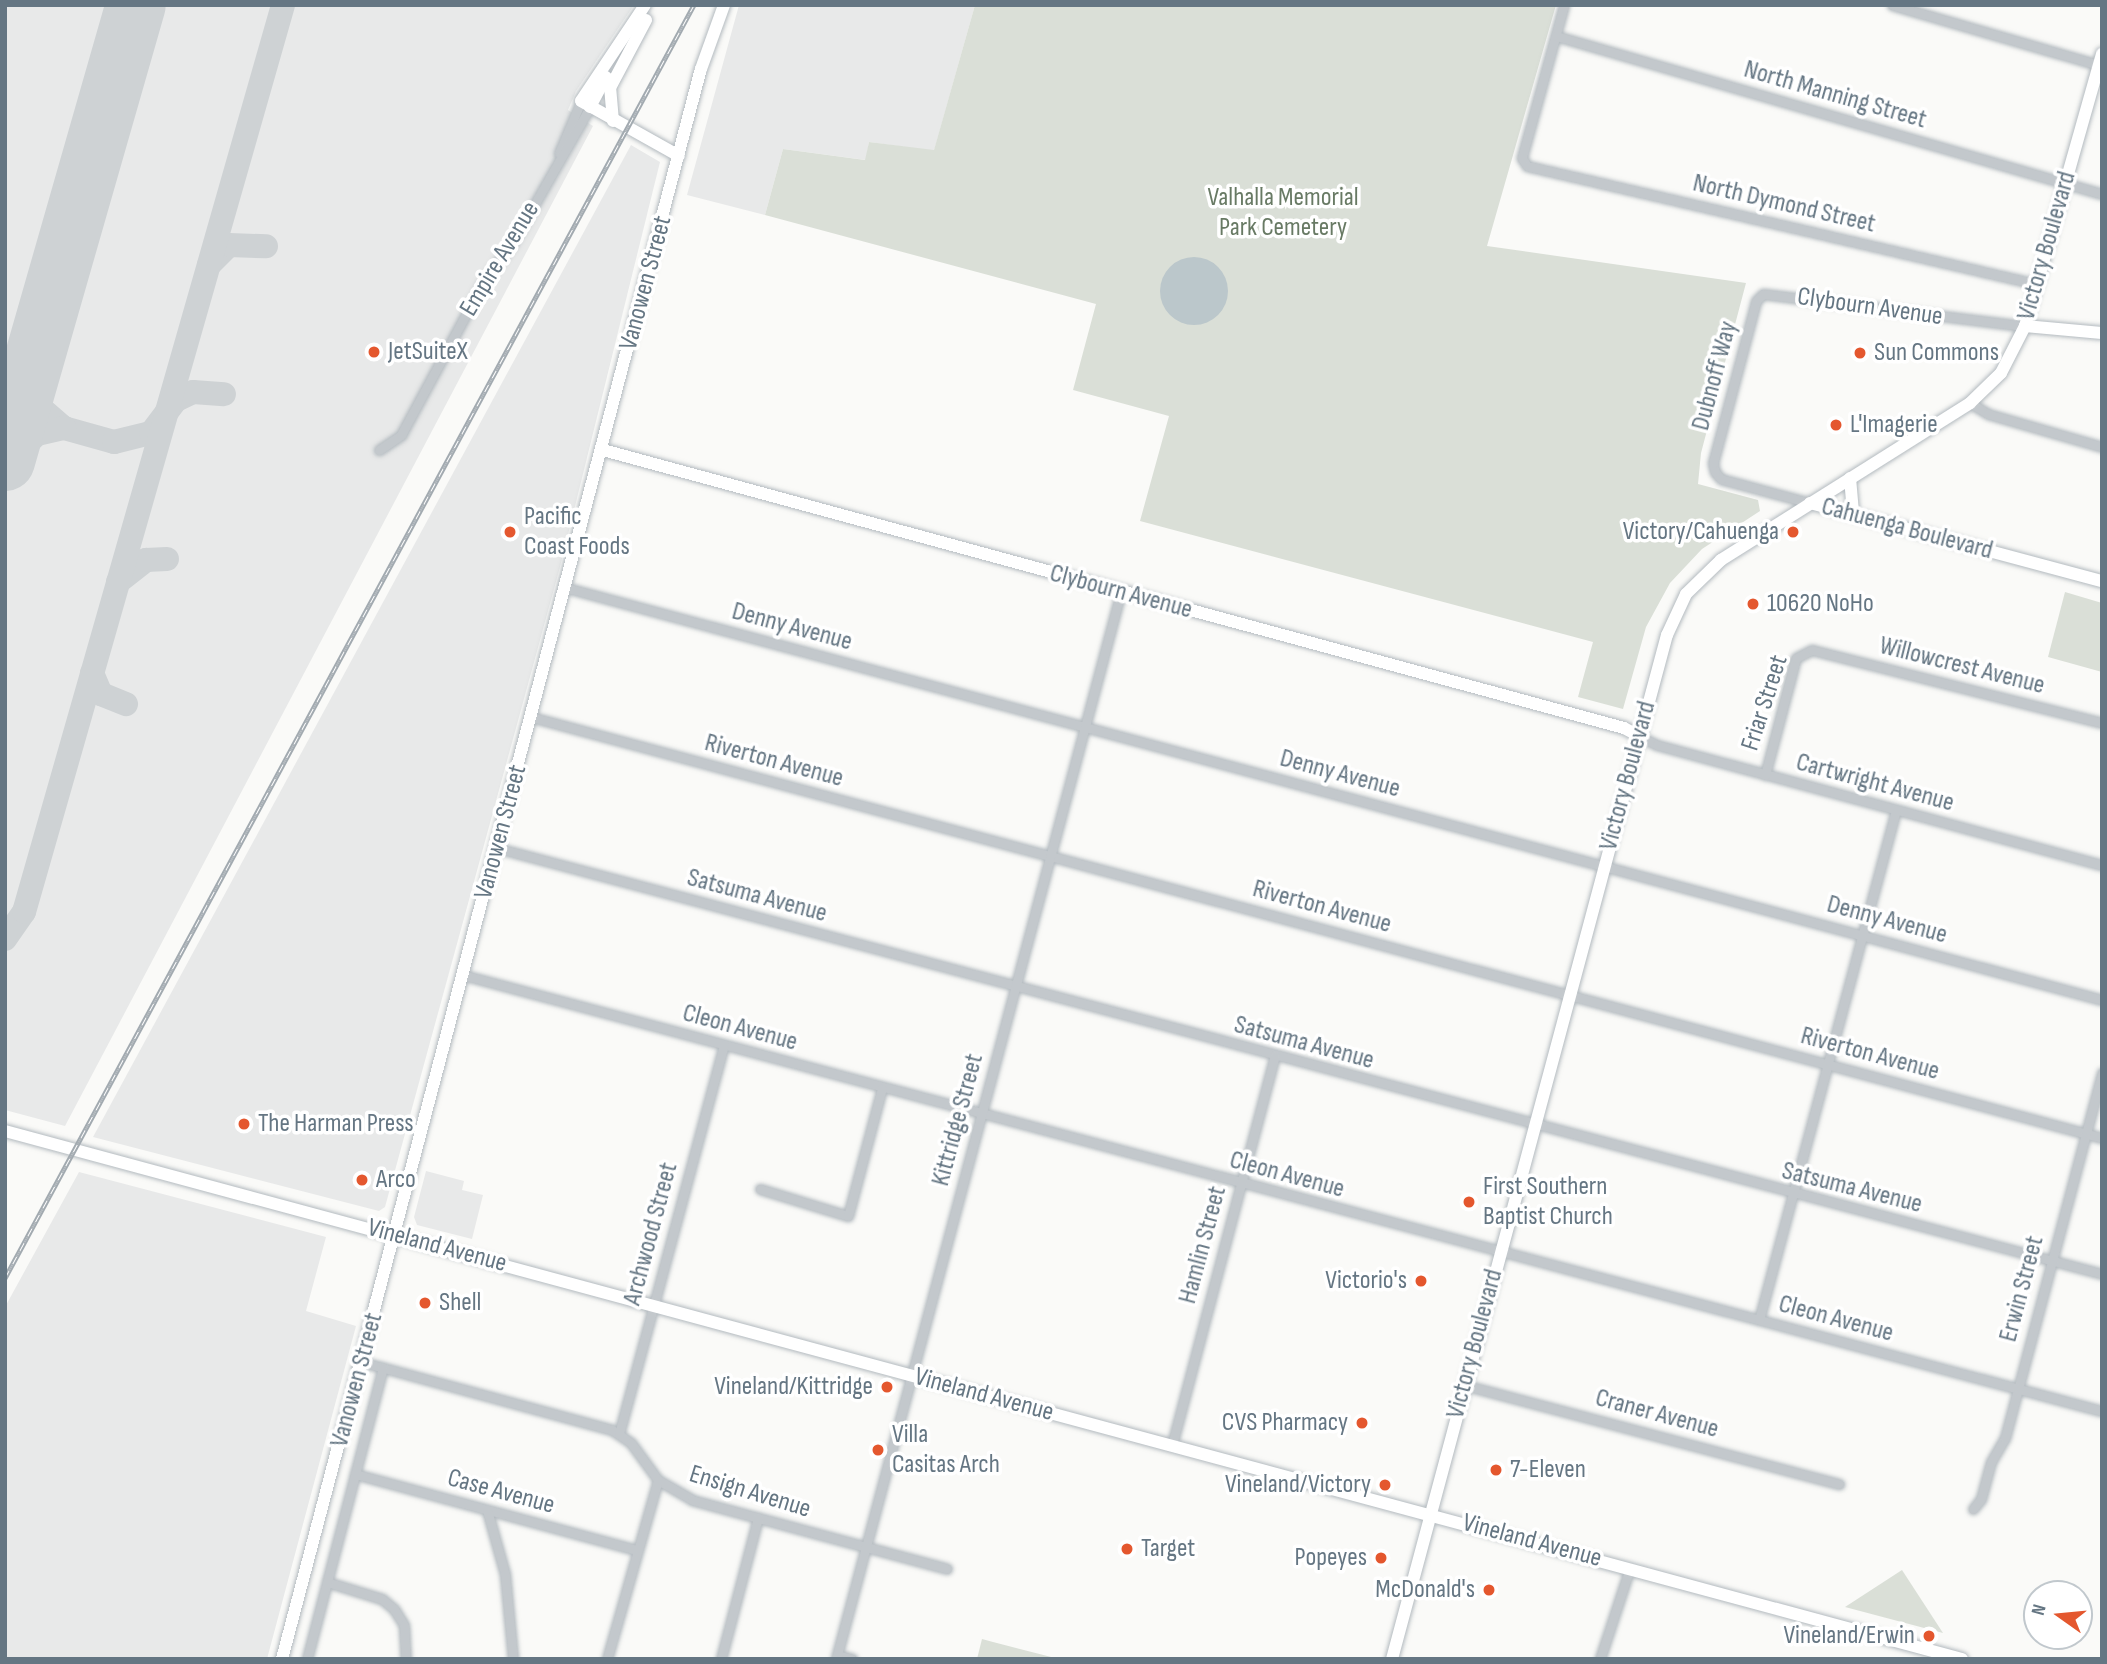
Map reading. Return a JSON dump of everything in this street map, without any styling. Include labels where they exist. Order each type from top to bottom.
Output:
[{"type":"main road","name":"Empire Avenue","points":[[586,104],[645,5]]},
{"type":"main road","name":"Empire Avenue","points":[[586,104],[654,5]]},
{"type":"main road","name":"Vanowen Street","points":[[282,1659],[679,156],[724,5]]},
{"type":"main road","points":[[613,121],[610,88],[646,20]]},
{"type":"main road","name":"Victory Boulevard","points":[[1392,1659],[1667,635],[1686,594],[1721,560],[1970,403],[2001,373],[2025,326],[2101,61]]},
{"type":"main road","points":[[586,104],[679,156]]},
{"type":"main road","name":"Clybourn Avenue","points":[[2025,326],[2102,333]]},
{"type":"main road","name":"Clybourn Avenue","points":[[603,450],[1624,728],[1639,736]]},
{"type":"main road","points":[[1850,478],[1853,514]]},
{"type":"main road","name":"Cahuenga Boulevard","points":[[1810,503],[2102,582]]},
{"type":"main road","name":"Vineland Avenue","points":[[5,1131],[1962,1659]]},
{"type":"street","points":[[1556,36],[1564,5]]},
{"type":"street","points":[[1892,5],[2101,61]]},
{"type":"street","name":"North Dymond Street","points":[[1556,36],[1523,162],[2036,284]]},
{"type":"street","name":"North Manning Street","points":[[1556,36],[2102,194]]},
{"type":"street","name":"Empire Avenue","points":[[379,450],[401,435],[483,283],[513,242],[586,104]]},
{"type":"street","name":"Clybourn Avenue","points":[[1763,294],[2025,326]]},
{"type":"street","name":"Dubnoff Way","points":[[1715,472],[1713,463],[1756,301],[1763,294]]},
{"type":"street","points":[[1970,403],[1988,414],[2102,447]]},
{"type":"street","name":"Cahuenga Boulevard","points":[[1715,472],[1721,479],[1810,503]]},
{"type":"street","name":"Denny Avenue","points":[[567,588],[2102,1000]]},
{"type":"street","name":"Kittridge Street","points":[[837,1657],[1121,592]]},
{"type":"street","name":"Willowcrest Avenue","points":[[1812,650],[2102,723]]},
{"type":"street","name":"Friar Street","points":[[1765,775],[1796,658],[1812,650]]},
{"type":"street","name":"Riverton Avenue","points":[[531,718],[2102,1138]]},
{"type":"street","name":"Cartwright Avenue","points":[[1639,736],[1657,746],[2102,865]]},
{"type":"street","points":[[1759,1320],[1896,810]]},
{"type":"street","name":"Satsuma Avenue","points":[[497,848],[1534,1126],[2102,1274]]},
{"type":"street","name":"Cleon Avenue","points":[[463,975],[1499,1253],[2102,1410]]},
{"type":"street","name":"Archwood Street","points":[[619,1434],[723,1045]]},
{"type":"street","name":"Hamlin Street","points":[[1172,1445],[1275,1056]]},
{"type":"street","name":"Erwin Street","points":[[1973,1509],[1982,1499],[1991,1462],[2005,1438],[2102,1073]]},
{"type":"street","points":[[760,1189],[848,1216],[882,1088]]},
{"type":"street","points":[[362,1362],[619,1434]]},
{"type":"street","name":"Vanowen Street","points":[[307,1659],[383,1367]]},
{"type":"street","name":"Craner Avenue","points":[[1464,1385],[1839,1484]]},
{"type":"street","name":"Ensign Avenue","points":[[619,1434],[658,1479],[692,1500],[947,1569]]},
{"type":"street","name":"Case Avenue","points":[[355,1474],[636,1550]]},
{"type":"street","points":[[607,1659],[658,1479]]},
{"type":"street","points":[[487,1510],[505,1574],[513,1659]]},
{"type":"street","points":[[721,1659],[758,1518]]},
{"type":"street","points":[[1600,1659],[1630,1568]]},
{"type":"street","points":[[327,1583],[382,1599],[394,1609],[404,1625],[406,1659]]},
{"type":"street","points":[[837,1657],[852,1659]]},
{"type":"shaded area","points":[[5,5],[634,5],[576,91],[568,110],[593,126],[65,1126],[5,1110]]},
{"type":"shaded area","points":[[739,5],[975,5],[934,151],[869,142],[866,160],[783,149],[765,215],[687,195]]},
{"type":"shaded area","points":[[631,145],[660,162],[560,567],[385,1207],[379,1211],[93,1137]]},
{"type":"shaded area","points":[[1194,257],[1207,260],[1218,267],[1225,278],[1228,291],[1225,304],[1218,315],[1207,322],[1194,325],[1181,322],[1170,315],[1163,304],[1160,291],[1163,278],[1170,267],[1181,260]]},
{"type":"shaded area","points":[[426,1171],[464,1181],[462,1190],[483,1195],[472,1239],[417,1225],[414,1217]]},
{"type":"shaded area","points":[[79,1172],[326,1237],[306,1311],[356,1326],[267,1659],[5,1659],[5,1307]]},
{"type":"green space","name":"Valhalla Memorial Park Cemetery","points":[[975,5],[1556,5],[1487,246],[1746,283],[1701,453],[1698,484],[1758,500],[1760,511],[1702,549],[1670,583],[1646,627],[1623,709],[1578,697],[1593,642],[1140,521],[1169,416],[1073,390],[1096,304],[765,215],[783,149],[865,160],[869,142],[934,150]]},
{"type":"green space","points":[[2065,592],[2102,603],[2102,672],[2048,657]]},
{"type":"green space","points":[[1902,1570],[1943,1633],[1845,1607]]},
{"type":"green space","points":[[982,1639],[993,1642],[1059,1659],[977,1659]]},
{"type":"taxiway","points":[[5,939],[24,912],[283,5]]},
{"type":"taxiway","points":[[209,265],[229,245],[266,246]]},
{"type":"taxiway","points":[[5,381],[27,363],[37,347]]},
{"type":"taxiway","points":[[38,347],[35,391],[42,409],[64,428],[114,442],[151,433],[176,400],[193,392],[224,394]]},
{"type":"taxiway","points":[[5,465],[37,434],[64,428]]},
{"type":"taxiway","points":[[118,582],[146,560],[167,559]]},
{"type":"taxiway","points":[[92,673],[101,694],[126,704]]},
{"type":"runway","points":[[5,461],[136,5]]},
{"type":"railway","points":[[5,1278],[694,5]]},
{"type":"place","name":"JetSuiteX","points":[[374,352]]},
{"type":"place","name":"Sun Commons","points":[[1860,353]]},
{"type":"place","name":"L'Imagerie","points":[[1836,425]]},
{"type":"place","name":"Pacific Coast Foods","points":[[510,532]]},
{"type":"place","name":"Victory/Cahuenga","points":[[1793,532]]},
{"type":"place","name":"10620 NoHo","points":[[1753,604]]},
{"type":"place","name":"The Harman Press","points":[[244,1124]]},
{"type":"place","name":"Arco","points":[[362,1180]]},
{"type":"place","name":"First Southern Baptist Church","points":[[1469,1202]]},
{"type":"place","name":"Victorio's","points":[[1421,1281]]},
{"type":"place","name":"Shell","points":[[425,1303]]},
{"type":"place","name":"Vineland/Kittridge","points":[[887,1387]]},
{"type":"place","name":"CVS Pharmacy","points":[[1362,1423]]},
{"type":"place","name":"Villa Casitas Arch","points":[[878,1450]]},
{"type":"place","name":"7-Eleven","points":[[1496,1470]]},
{"type":"place","name":"Vineland/Victory","points":[[1385,1485]]},
{"type":"place","name":"Target","points":[[1127,1549]]},
{"type":"place","name":"Popeyes","points":[[1381,1558]]},
{"type":"place","name":"McDonald's","points":[[1489,1590]]},
{"type":"place","name":"Vineland/Erwin","points":[[1929,1636]]}]
